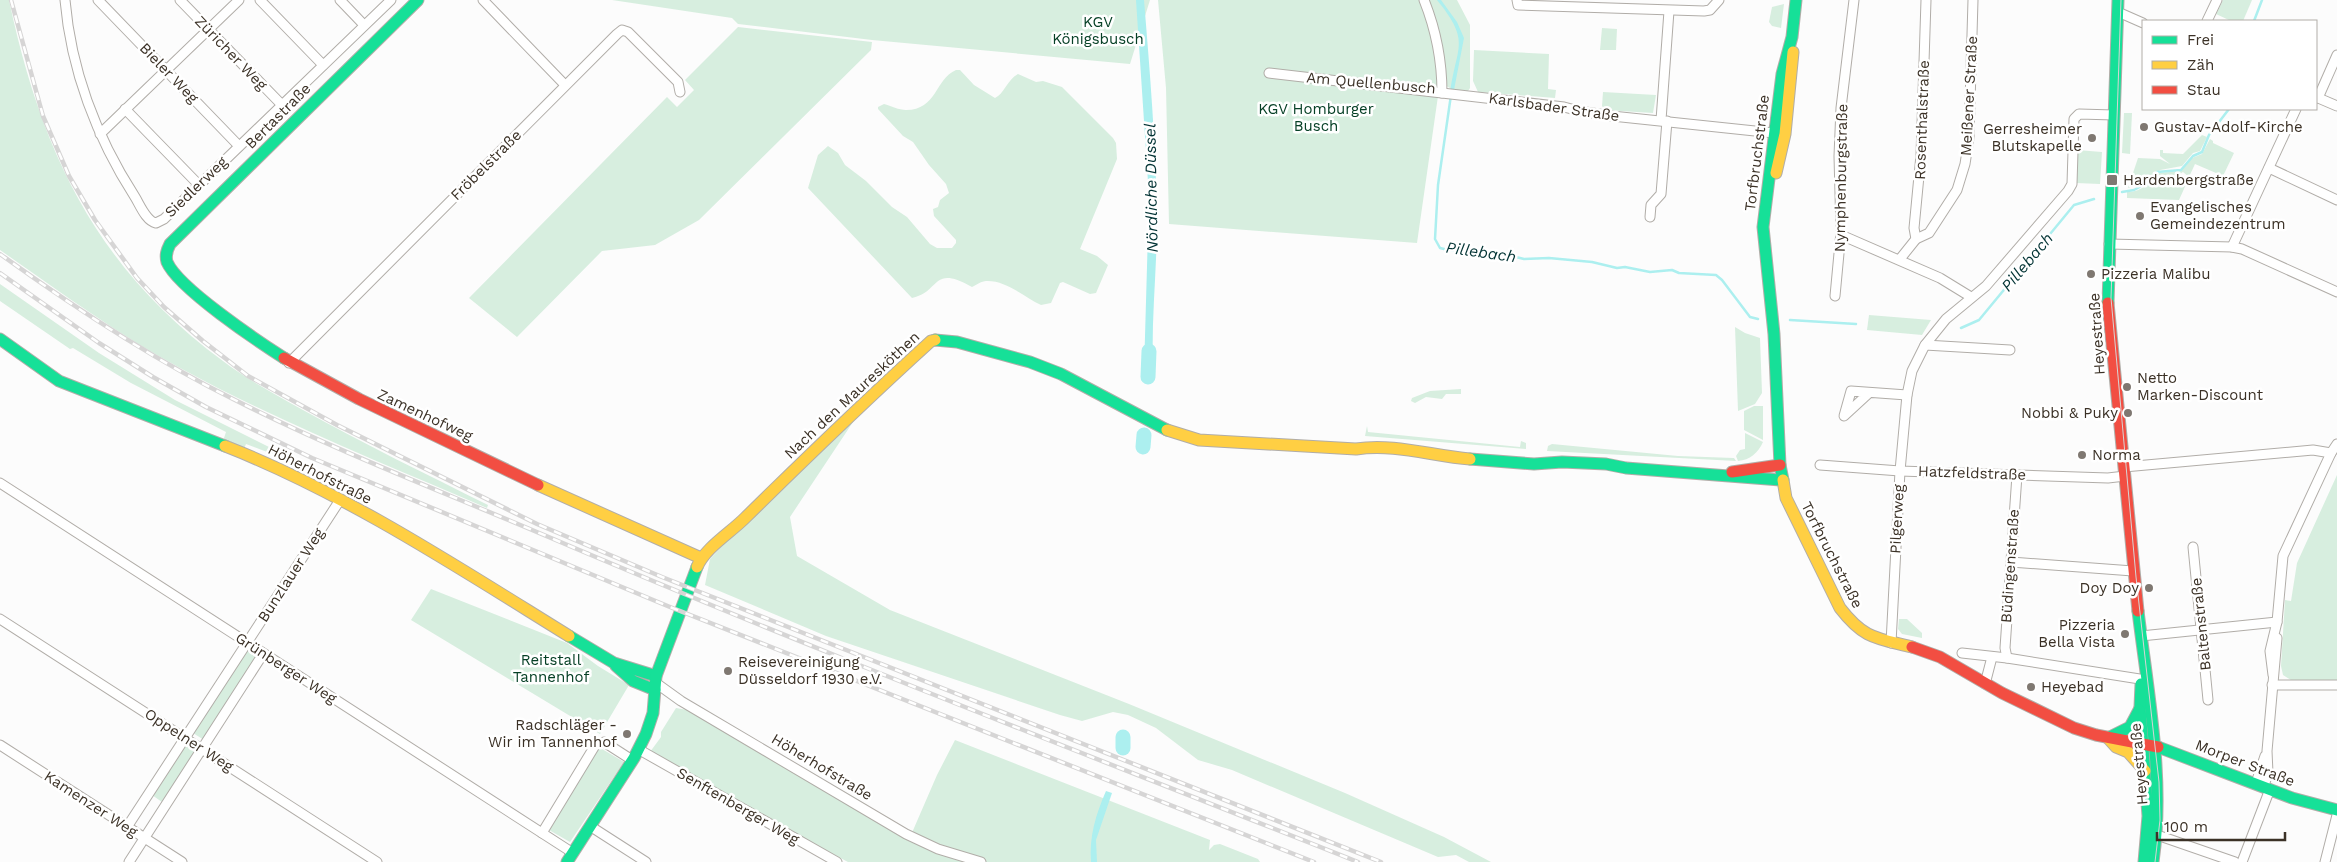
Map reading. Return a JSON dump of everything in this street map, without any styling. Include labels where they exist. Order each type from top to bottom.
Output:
[{"type":"street","name":"Siedlerweg","points":[[65,0],[67,24],[79,77],[100,134],[130,190],[153,222],[164,219],[390,0]]},
{"type":"street","name":"Bieler Weg","points":[[98,0],[240,146]]},
{"type":"street","name":"Züricher Weg","points":[[180,0],[282,105]]},
{"type":"street","points":[[100,134],[239,0]]},
{"type":"street","points":[[260,0],[323,65]]},
{"type":"street","points":[[340,0],[364,25]]},
{"type":"street","name":"Bertastraße","points":[[165,256],[170,244],[417,0]]},
{"type":"street","points":[[483,0],[565,85]]},
{"type":"street","name":"Am Quellenbusch","points":[[1269,73],[1443,93],[1440,56],[1431,16],[1424,0]]},
{"type":"street","points":[[1517,0],[1518,5],[1629,4],[1668,11],[1710,10],[1718,0]]},
{"type":"street","name":"Torfbruchstraße","points":[[1796,0],[1792,37],[1782,74],[1763,226],[1774,334],[1781,480],[1790,507],[1840,608],[1863,633],[1891,643],[1920,648],[1940,656],[1985,684],[2051,718],[2085,732],[2108,738],[2148,744]]},
{"type":"street","name":"Nymphenburgstraße","points":[[1835,296],[1841,235],[1840,140],[1854,0]]},
{"type":"street","name":"Rosenthalstraße","points":[[1916,239],[1914,228],[1921,155],[1926,0]]},
{"type":"street","name":"Meißener Straße","points":[[1900,259],[1916,239],[1929,233],[1957,190],[1965,164],[1969,138],[1973,0]]},
{"type":"street","points":[[2207,20],[2217,0]]},
{"type":"street","points":[[2118,6],[2142,22]]},
{"type":"street","name":"Heyestraße","points":[[2118,6],[2108,298],[2133,571],[2144,664],[2148,744],[2146,771],[2148,816],[2144,862]]},
{"type":"street","points":[[1650,218],[1651,205],[1661,194],[1668,11]]},
{"type":"street","name":"Fröbelstraße","points":[[289,363],[622,30],[628,32],[678,82],[680,92]]},
{"type":"street","name":"Torfbruchstraße","points":[[1769,274],[1776,174],[1785,134],[1794,62],[1792,37]]},
{"type":"street","points":[[2337,55],[2317,97],[2337,106]]},
{"type":"street","points":[[1776,174],[1778,142],[1774,133],[1781,121],[1786,75],[1794,62]]},
{"type":"street","name":"Karlsbader Straße","points":[[1443,93],[1774,133]]},
{"type":"street","points":[[126,110],[198,185]]},
{"type":"street","points":[[2232,247],[2296,110]]},
{"type":"street","name":"Pilgerweg","points":[[1891,643],[1900,471],[1907,395],[1912,371],[1925,345],[1946,319],[1986,286],[2072,184],[2074,119],[2079,114],[2114,115]]},
{"type":"street","points":[[2269,168],[2337,200]]},
{"type":"street","points":[[1841,235],[1940,278],[1971,297]]},
{"type":"street","points":[[2109,244],[2232,247],[2242,249],[2337,292]]},
{"type":"street","name":"Zamenhofweg","points":[[165,256],[172,269],[204,300],[239,328],[289,363],[362,402],[592,510],[701,558]]},
{"type":"street","name":"Höherhofstraße","points":[[0,339],[59,381],[273,466],[340,500],[614,663],[620,672],[644,687],[656,683],[681,701],[906,834],[938,849],[981,862]]},
{"type":"street","name":"Nach den Mauresköthen","points":[[570,857],[638,749],[653,713],[656,683],[701,558],[925,345],[938,339],[1030,362],[1061,374],[1166,430],[1181,436],[1200,440],[1356,449],[1368,447],[1404,449],[1445,457],[1542,465],[1562,462],[1606,464],[1626,468],[1723,474],[1755,479],[1781,480]]},
{"type":"street","points":[[1925,345],[2010,350]]},
{"type":"street","points":[[1869,393],[1907,395]]},
{"type":"street","points":[[2242,862],[2264,786],[2273,680],[2270,651],[2276,622],[2283,556],[2337,444]]},
{"type":"street","name":"Hatzfeldstraße","points":[[1820,464],[1900,471],[2016,475],[2124,472],[2313,450],[2331,453]]},
{"type":"street","name":"Nach den Mauresköthen","points":[[1723,474],[1780,466]]},
{"type":"street","name":"Büdingenstraße","points":[[2007,658],[2005,648],[2016,475]]},
{"type":"street","name":"Grünberger Weg","points":[[0,483],[542,833],[570,857]]},
{"type":"street","name":"Bunzlauer Weg","points":[[127,827],[340,500]]},
{"type":"street","name":"Baltenstraße","points":[[2193,547],[2208,700]]},
{"type":"street","points":[[2011,562],[2133,571]]},
{"type":"street","name":"Oppelner Weg","points":[[0,619],[377,862]]},
{"type":"street","points":[[2140,636],[2276,622]]},
{"type":"street","points":[[1962,653],[2007,658],[2144,680]]},
{"type":"street","points":[[129,862],[263,654]]},
{"type":"street","points":[[1985,684],[1992,657]]},
{"type":"street","name":"Heyestraße","points":[[2144,680],[2140,707],[2158,809],[2153,862]]},
{"type":"street","points":[[2273,680],[2337,685]]},
{"type":"street","points":[[2140,707],[2130,727],[2108,738],[2116,746],[2128,752],[2146,771]]},
{"type":"street","points":[[542,833],[596,744],[604,742],[632,760]]},
{"type":"street","name":"Morper Straße","points":[[2148,744],[2302,801],[2337,810]]},
{"type":"street","name":"Kamenzer Weg","points":[[0,745],[182,862]]},
{"type":"street","name":"Senftenberger Weg","points":[[638,749],[837,862]]},
{"type":"street","points":[[2325,862],[2337,815]]},
{"type":"street","points":[[590,826],[646,862]]},
{"type":"street","points":[[2157,835],[2235,862]]},
{"type":"green space","points":[[0,0],[9,0],[22,55],[38,107],[57,156],[80,202],[108,246],[140,287],[179,325],[242,375],[349,435],[488,505],[487,508],[371,459],[217,388],[111,327],[0,250]]},
{"type":"green space","name":"KGV Königsbusch","points":[[612,0],[1150,0],[1130,64],[872,40],[738,24],[732,18]]},
{"type":"green space","name":"KGV Homburger Busch","points":[[1158,0],[1457,0],[1470,25],[1470,88],[1468,91],[1453,90],[1440,82],[1417,243],[1169,224],[1166,88]]},
{"type":"green space","points":[[2223,0],[2252,0],[2243,20],[2229,20],[2216,14]]},
{"type":"green space","points":[[1784,4],[1781,28],[1772,26],[1769,22],[1772,7]]},
{"type":"green space","points":[[738,27],[872,42],[871,50],[699,220],[655,245],[602,251],[517,337],[469,298],[667,97],[677,107],[694,90],[685,80]]},
{"type":"green space","points":[[1602,28],[1617,29],[1616,50],[1600,50]]},
{"type":"green space","points":[[1474,50],[1549,54],[1548,89],[1556,90],[1555,98],[1478,92],[1473,81]]},
{"type":"green space","points":[[960,70],[974,85],[995,98],[1018,74],[1036,82],[1043,81],[1062,87],[1113,138],[1116,143],[1117,159],[1080,249],[1097,256],[1108,265],[1096,293],[1090,294],[1063,282],[1060,283],[1051,303],[1041,305],[1001,283],[984,281],[972,287],[949,278],[943,279],[928,291],[912,298],[808,188],[818,155],[828,146],[838,153],[845,165],[866,181],[892,207],[907,217],[930,244],[937,248],[952,248],[956,240],[934,216],[933,209],[938,207],[940,200],[949,193],[946,184],[929,165],[913,142],[903,136],[878,107],[884,104],[898,109],[916,109],[930,100],[949,74]]},
{"type":"green space","points":[[1603,92],[1656,95],[1653,113],[1605,110],[1602,106]]},
{"type":"green space","points":[[2124,113],[2132,113],[2130,154],[2122,153]]},
{"type":"green space","points":[[2202,135],[2207,137],[2200,151],[2193,153],[2182,166],[2160,170],[2147,181],[2128,188],[2138,158],[2160,159],[2170,164],[2160,156],[2160,150],[2163,150],[2163,153],[2183,154]]},
{"type":"green space","points":[[2210,139],[2213,143],[2234,153],[2223,176],[2195,164],[2189,177],[2183,172],[2180,174],[2188,180],[2179,200],[2127,198],[2127,192],[2141,189],[2158,173],[2181,171],[2192,158],[2202,154]]},
{"type":"green space","points":[[2077,150],[2102,152],[2100,184],[2076,183]]},
{"type":"green space","points":[[0,284],[99,353],[175,400],[305,465],[246,444],[244,449],[223,441],[226,432],[131,383],[73,348],[70,349],[0,301]]},
{"type":"green space","points":[[1869,315],[1931,320],[1922,335],[1867,330]]},
{"type":"green space","points":[[1735,327],[1760,338],[1762,393],[1755,404],[1738,411]]},
{"type":"green space","points":[[1461,389],[1461,394],[1446,394],[1442,399],[1426,397],[1415,403],[1411,401],[1412,398],[1430,391]]},
{"type":"green space","points":[[1754,406],[1763,406],[1763,440],[1744,430],[1744,411]]},
{"type":"green space","points":[[855,419],[790,517],[797,556],[890,610],[1129,704],[1345,793],[1444,837],[1491,862],[1469,862],[1456,855],[1438,857],[1232,770],[1198,760],[1156,728],[1128,715],[1113,712],[1082,721],[1060,715],[826,636],[705,585],[710,559],[731,536]]},
{"type":"green space","points":[[1367,426],[1368,432],[1520,447],[1521,441],[1526,443],[1526,449],[1365,436]]},
{"type":"green space","points":[[1745,433],[1763,442],[1753,455],[1738,461],[1736,456],[1740,450],[1745,449]]},
{"type":"green space","points":[[1552,444],[1678,456],[1734,458],[1736,461],[1547,451],[1548,446]]},
{"type":"green space","points":[[2337,475],[2337,682],[2291,682],[2291,680],[2283,675],[2281,666],[2285,600],[2291,601],[2297,563]]},
{"type":"green space","name":"Reitstall Tannenhof","points":[[431,589],[567,643],[598,666],[629,685],[600,734],[411,620]]},
{"type":"green space","points":[[1899,619],[1907,619],[1922,633],[1922,638],[1902,634],[1898,629]]},
{"type":"green space","points":[[246,650],[257,656],[204,740],[193,733]]},
{"type":"green space","points":[[676,708],[705,713],[859,800],[911,835],[937,775],[955,740],[1210,840],[1209,850],[1214,845],[1220,844],[1258,859],[1260,862],[848,862],[772,822],[650,752],[661,737],[661,732]]},
{"type":"green space","points":[[186,743],[196,750],[162,802],[152,795]]},
{"type":"green space","points":[[597,746],[624,762],[570,842],[549,830]]},
{"type":"water","points":[[1136,0],[1144,0],[1155,164],[1157,219],[1153,371],[1144,371],[1149,197]]},
{"type":"water","points":[[1437,0],[1441,0],[1457,22],[1464,38],[1454,90],[1450,94],[1458,55],[1458,36],[1448,14]]},
{"type":"water","points":[[1106,791],[1112,793],[1096,840],[1097,862],[1091,862],[1091,843],[1094,825]]},
{"type":"waterway","name":"Pillebach","points":[[2254,20],[2262,0]]},
{"type":"waterway","name":"Pillebach","points":[[1451,95],[1438,185],[1435,239],[1440,248],[1504,254],[1524,259],[1549,258],[1592,262],[1617,268],[1625,267],[1650,272],[1672,270],[1679,273],[1716,275],[1722,280],[1750,317],[1758,319]]},
{"type":"waterway","name":"Pillebach","points":[[2122,192],[2134,190],[2147,183],[2157,172],[2181,170],[2193,156],[2202,152],[2209,135],[2228,110]]},
{"type":"waterway","name":"Pillebach","points":[[1961,328],[1979,320],[2074,205],[2094,199]]},
{"type":"waterway","name":"Pillebach","points":[[1790,320],[1856,324]]},
{"type":"waterway","name":"Nördliche Düssel","points":[[1148,377],[1149,351]]},
{"type":"waterway","name":"Nördliche Düssel","points":[[1143,447],[1144,435]]},
{"type":"waterway","name":"Nördliche Düssel","points":[[1123,737],[1123,748]]},
{"type":"tram line","points":[[2121,0],[2111,298],[2136,577],[2159,782],[2160,820],[2155,862]]},
{"type":"railway","points":[[11,0],[43,116],[69,176],[95,220],[137,278],[164,307],[203,341],[248,376],[337,425],[537,524],[662,577],[1381,862]]},
{"type":"railway","points":[[0,254],[85,313],[144,350],[204,384],[313,437],[392,472],[752,622],[1358,862]]},
{"type":"railway","points":[[0,273],[99,343],[153,377],[206,407],[312,458],[670,607],[1314,862]]},
{"type":"traffic: fast","points":[[284,358],[220,314],[186,286],[167,262],[168,248],[418,0]]},
{"type":"traffic: fast","points":[[1783,480],[1780,465],[1774,334],[1763,227],[1782,74],[1792,37],[1796,0]]},
{"type":"traffic: fast","points":[[2108,303],[2118,0]]},
{"type":"traffic: fast","points":[[0,339],[59,381],[225,446]]},
{"type":"traffic: fast","points":[[935,340],[957,342],[1030,362],[1061,374],[1167,430]]},
{"type":"traffic: fast","points":[[1470,459],[1534,464],[1562,462],[1606,464],[1626,468],[1781,480]]},
{"type":"traffic: fast","points":[[567,862],[634,758],[646,734],[653,713],[656,676],[697,567]]},
{"type":"traffic: fast","points":[[2138,611],[2154,736],[2156,768],[2156,831],[2153,862]]},
{"type":"traffic: fast","points":[[569,636],[614,663],[656,676]]},
{"type":"traffic: fast","points":[[616,666],[633,681],[655,690]]},
{"type":"traffic: fast","points":[[2141,684],[2140,707],[2148,816],[2144,862]]},
{"type":"traffic: fast","points":[[2110,737],[2130,727],[2139,710]]},
{"type":"traffic: fast","points":[[2158,747],[2292,798],[2337,810]]},
{"type":"traffic: slow","points":[[1776,173],[1785,134],[1793,52]]},
{"type":"traffic: slow","points":[[697,567],[712,547],[931,341],[935,340]]},
{"type":"traffic: slow","points":[[1167,430],[1199,440],[1356,449],[1399,449],[1470,459]]},
{"type":"traffic: slow","points":[[225,446],[270,465],[358,509],[443,558],[569,636]]},
{"type":"traffic: slow","points":[[1783,480],[1786,498],[1840,608],[1864,632],[1880,639],[1912,647]]},
{"type":"traffic: slow","points":[[538,485],[701,558]]},
{"type":"traffic: slow","points":[[2108,738],[2116,747],[2128,752],[2145,771]]},
{"type":"traffic: jam","points":[[2108,303],[2138,611]]},
{"type":"traffic: jam","points":[[284,358],[359,399],[538,485]]},
{"type":"traffic: jam","points":[[1732,472],[1780,465]]},
{"type":"traffic: jam","points":[[1912,647],[1940,657],[2002,693],[2074,728],[2096,735],[2158,747]]},
{"type":"place","name":"Gustav-Adolf-Kirche","points":[[2144,127]]},
{"type":"place","name":"Gerresheimer Blutskapelle","points":[[2092,138]]},
{"type":"place","name":"Hardenbergstraße","points":[[2112,180]]},
{"type":"place","name":"Evangelisches Gemeindezentrum","points":[[2140,216]]},
{"type":"place","name":"Pizzeria Malibu","points":[[2091,274]]},
{"type":"place","name":"Netto Marken-Discount","points":[[2127,387]]},
{"type":"place","name":"Nobbi & Puky","points":[[2128,413]]},
{"type":"place","name":"Norma","points":[[2082,455]]},
{"type":"place","name":"Doy Doy","points":[[2149,588]]},
{"type":"place","name":"Pizzeria Bella Vista","points":[[2125,634]]},
{"type":"place","name":"Reisevereinigung Düsseldorf 1930 e.V.","points":[[728,671]]},
{"type":"place","name":"Heyebad","points":[[2031,687]]},
{"type":"place","name":"Radschläger - Wir im Tannenhof","points":[[627,734]]}]
